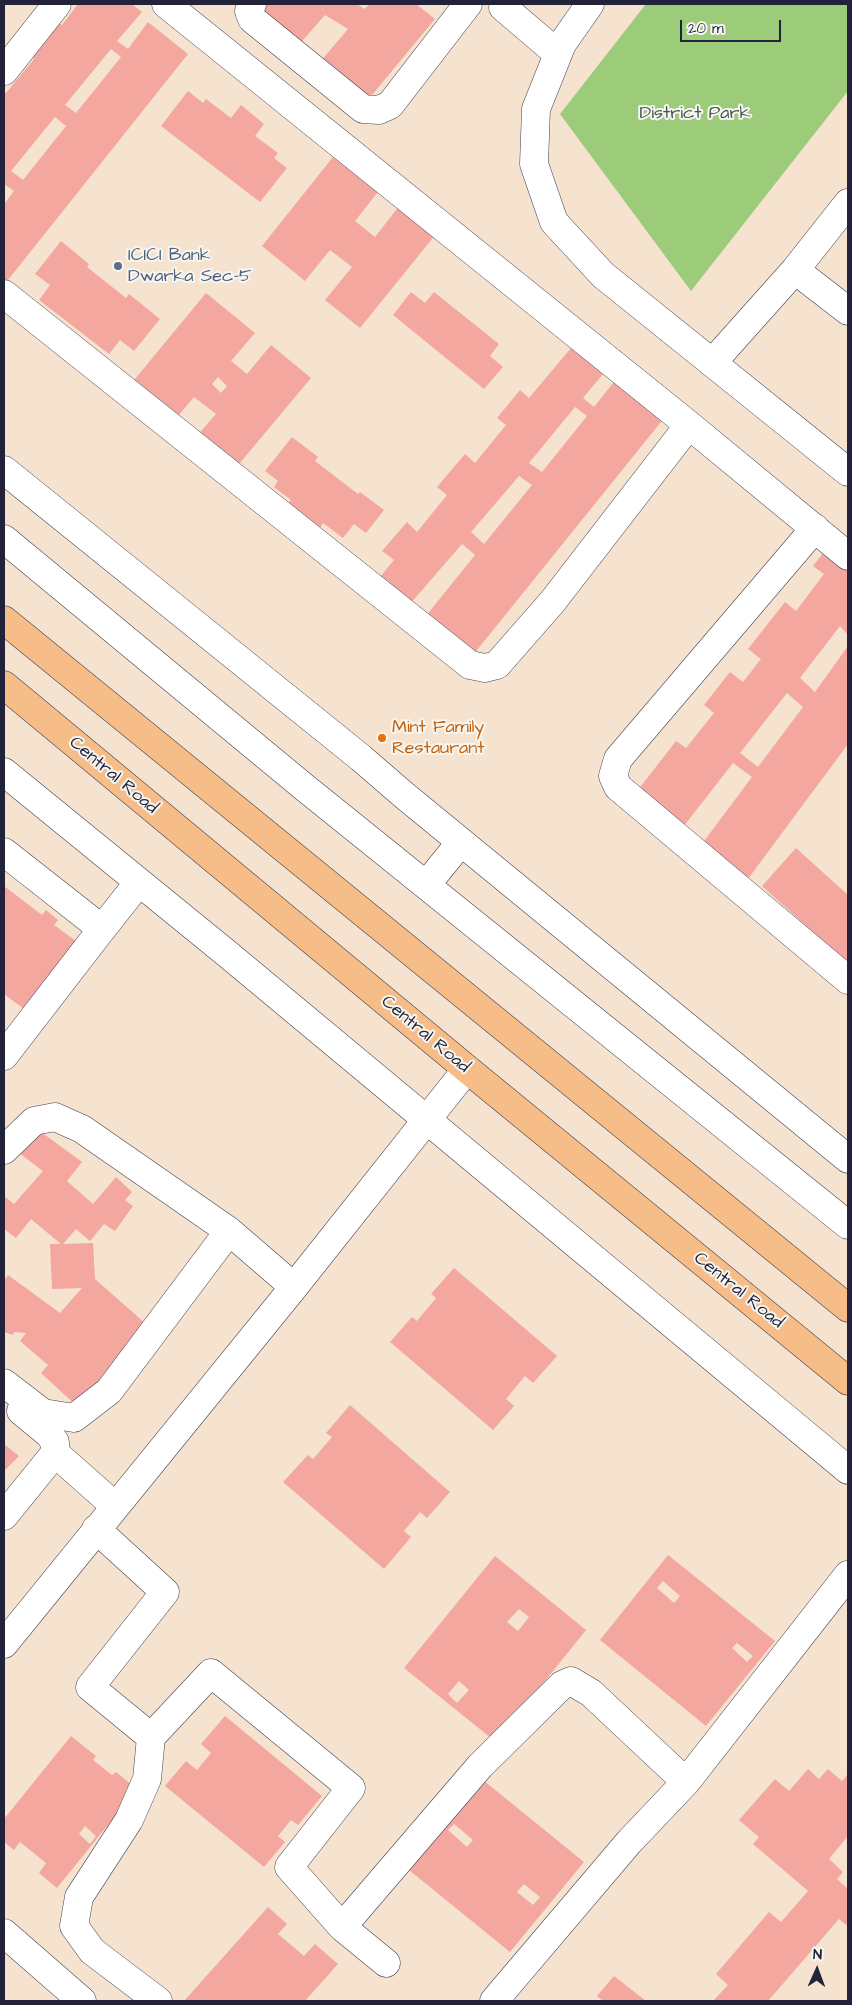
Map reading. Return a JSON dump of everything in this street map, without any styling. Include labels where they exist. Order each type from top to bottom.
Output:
[{"type":"main road","points":[[4,620],[848,1308]]},
{"type":"main road","name":"Central Road","points":[[4,685],[466,1070],[848,1381]]},
{"type":"street","points":[[4,71],[57,4]]},
{"type":"street","points":[[166,4],[689,425],[848,556]]},
{"type":"street","points":[[252,4],[250,11],[252,19],[363,109],[380,110],[390,105],[468,4]]},
{"type":"street","points":[[590,4],[562,44],[536,108],[534,164],[554,222],[603,275],[848,472]]},
{"type":"street","points":[[503,5],[558,54]]},
{"type":"street","points":[[712,363],[794,270],[848,203]]},
{"type":"street","points":[[794,270],[848,311]]},
{"type":"street","points":[[4,294],[470,665],[486,668],[497,665],[553,601],[689,425]]},
{"type":"street","points":[[4,470],[53,512],[361,758],[848,1159]]},
{"type":"street","points":[[815,528],[618,760],[613,776],[618,787],[848,980]]},
{"type":"street","points":[[4,539],[426,885],[848,1225]]},
{"type":"street","points":[[4,772],[426,1119],[848,1470]]},
{"type":"street","points":[[426,885],[461,842]]},
{"type":"street","points":[[4,852],[102,929]]},
{"type":"street","points":[[4,1056],[139,882]]},
{"type":"street","points":[[8,1629],[115,1506],[294,1287],[466,1070]]},
{"type":"street","points":[[4,1150],[34,1121],[55,1117],[82,1129],[229,1231],[294,1287]]},
{"type":"street","points":[[4,1383],[43,1413],[74,1418],[109,1391],[229,1231]]},
{"type":"street","points":[[4,1398],[49,1434],[55,1442],[55,1453],[4,1516]]},
{"type":"street","points":[[55,1453],[115,1506]]},
{"type":"street","points":[[96,1529],[165,1592],[90,1688],[151,1737]]},
{"type":"street","points":[[494,2001],[628,1842],[686,1782],[848,1575]]},
{"type":"street","points":[[158,2001],[92,1951],[74,1926],[79,1897],[129,1820],[147,1779],[151,1737],[211,1673],[351,1788],[289,1867],[342,1927],[386,1963]]},
{"type":"street","points":[[342,1927],[480,1766],[562,1685],[571,1681],[591,1693],[686,1782]]},
{"type":"street","points":[[4,1934],[82,2001]]},
{"type":"green space","name":"District Park","points":[[646,4],[848,4],[848,91],[691,291],[560,114]]},
{"type":"building","points":[[78,4],[132,4],[142,12],[117,41],[128,49],[148,22],[188,54],[4,285],[4,204],[14,191],[4,184],[4,91],[6,93],[34,59],[28,54],[56,20],[62,25]],"holes":[[[111,49],[121,57],[76,113],[65,105]],[[55,117],[66,126],[23,180],[11,171]]]},
{"type":"building","points":[[258,4],[356,4],[365,9],[369,4],[416,4],[435,19],[367,101],[320,62],[348,29],[325,15],[296,48],[252,11]]},
{"type":"building","points":[[188,91],[203,103],[206,99],[231,118],[241,105],[264,124],[255,136],[278,153],[274,158],[287,168],[260,202],[161,126]]},
{"type":"building","points":[[333,157],[378,192],[355,221],[375,237],[400,205],[436,234],[360,328],[325,300],[352,267],[330,250],[305,281],[262,246]]},
{"type":"building","points":[[61,241],[89,264],[87,267],[126,298],[129,294],[160,319],[134,351],[120,340],[109,354],[39,300],[50,285],[35,274]]},
{"type":"building","points":[[411,292],[425,303],[434,292],[499,344],[490,356],[503,367],[484,389],[393,315]]},
{"type":"building","points":[[206,293],[255,333],[231,361],[247,374],[271,345],[311,378],[234,470],[195,438],[216,414],[194,397],[174,421],[130,385]],"holes":[[[218,377],[227,386],[221,393],[212,384]]]},
{"type":"building","points":[[571,348],[603,374],[583,398],[594,407],[621,373],[669,412],[469,660],[421,622],[475,555],[462,544],[410,604],[379,578],[394,560],[382,551],[407,522],[417,532],[447,495],[437,487],[465,454],[475,463],[506,425],[497,418],[520,390],[529,398]],"holes":[[[575,407],[587,416],[542,472],[529,463]],[[519,476],[532,485],[484,544],[471,532]]]},
{"type":"building","points":[[292,437],[318,457],[315,461],[358,494],[360,492],[384,510],[366,533],[354,524],[343,538],[323,523],[320,528],[288,503],[291,500],[274,487],[278,481],[265,471]]},
{"type":"building","points":[[828,547],[848,563],[848,635],[840,626],[800,678],[815,692],[848,646],[848,744],[745,883],[698,849],[752,777],[733,763],[680,831],[634,795],[676,741],[686,748],[714,713],[704,705],[730,672],[743,682],[761,659],[748,649],[785,602],[796,611],[824,574],[813,566]],"holes":[[[787,693],[803,707],[758,767],[740,753]]]},
{"type":"building","points":[[796,848],[848,895],[848,964],[762,886]]},
{"type":"building","points":[[4,886],[42,915],[46,910],[58,920],[54,925],[76,941],[24,1009],[4,994]]},
{"type":"building","points":[[37,1129],[82,1162],[67,1181],[93,1204],[116,1177],[132,1192],[125,1200],[133,1206],[115,1231],[104,1224],[90,1241],[76,1229],[63,1244],[93,1243],[95,1279],[146,1324],[80,1409],[41,1373],[48,1365],[20,1341],[26,1333],[14,1332],[13,1335],[4,1332],[4,1281],[8,1275],[60,1313],[82,1288],[52,1289],[50,1244],[61,1244],[31,1219],[16,1238],[4,1229],[4,1196],[14,1204],[43,1171],[19,1153]]},
{"type":"building","points":[[454,1268],[557,1356],[533,1383],[525,1376],[506,1399],[514,1406],[493,1430],[390,1342],[412,1317],[417,1321],[436,1298],[431,1294]]},
{"type":"building","points":[[350,1405],[450,1492],[427,1518],[420,1512],[404,1531],[411,1537],[384,1569],[283,1482],[308,1455],[313,1459],[332,1437],[326,1433]]},
{"type":"building","points":[[4,1444],[19,1456],[4,1471]]},
{"type":"building","points":[[668,1555],[775,1641],[706,1726],[600,1640]],"holes":[[[663,1581],[680,1596],[674,1603],[657,1588]],[[737,1643],[753,1656],[747,1662],[732,1648]]]},
{"type":"building","points":[[495,1556],[586,1630],[496,1742],[404,1668]],"holes":[[[519,1609],[529,1617],[518,1631],[507,1622]],[[459,1681],[469,1690],[457,1703],[448,1694]]]},
{"type":"building","points":[[225,1716],[322,1796],[298,1825],[291,1820],[278,1836],[285,1842],[264,1867],[165,1786],[186,1761],[197,1770],[211,1753],[201,1744]]},
{"type":"building","points":[[71,1736],[96,1756],[93,1760],[112,1775],[116,1772],[137,1789],[57,1888],[39,1873],[46,1863],[20,1842],[14,1850],[4,1842],[4,1819]],"holes":[[[85,1826],[96,1836],[90,1844],[79,1834]]]},
{"type":"building","points":[[808,1769],[819,1779],[828,1769],[842,1781],[848,1774],[848,1836],[829,1859],[843,1872],[837,1879],[848,1889],[848,1922],[846,1925],[839,1919],[768,2001],[713,2001],[728,1985],[716,1974],[769,1912],[781,1922],[808,1891],[753,1844],[759,1837],[739,1820],[775,1779],[789,1791]]},
{"type":"building","points":[[478,1776],[584,1862],[510,1952],[404,1866]],"holes":[[[454,1824],[473,1840],[467,1847],[448,1830]],[[524,1884],[540,1897],[533,1905],[517,1892]]]},
{"type":"building","points":[[268,1907],[287,1924],[278,1934],[304,1956],[315,1944],[338,1964],[305,2001],[184,2001]]},
{"type":"building","points":[[614,1976],[646,2001],[603,2001],[597,1996]]},
{"type":"place","name":"ICICI Bank Dwarka Sec-5","points":[[118,266]]},
{"type":"place","name":"Mint Family Restaurant","points":[[382,738]]}]
